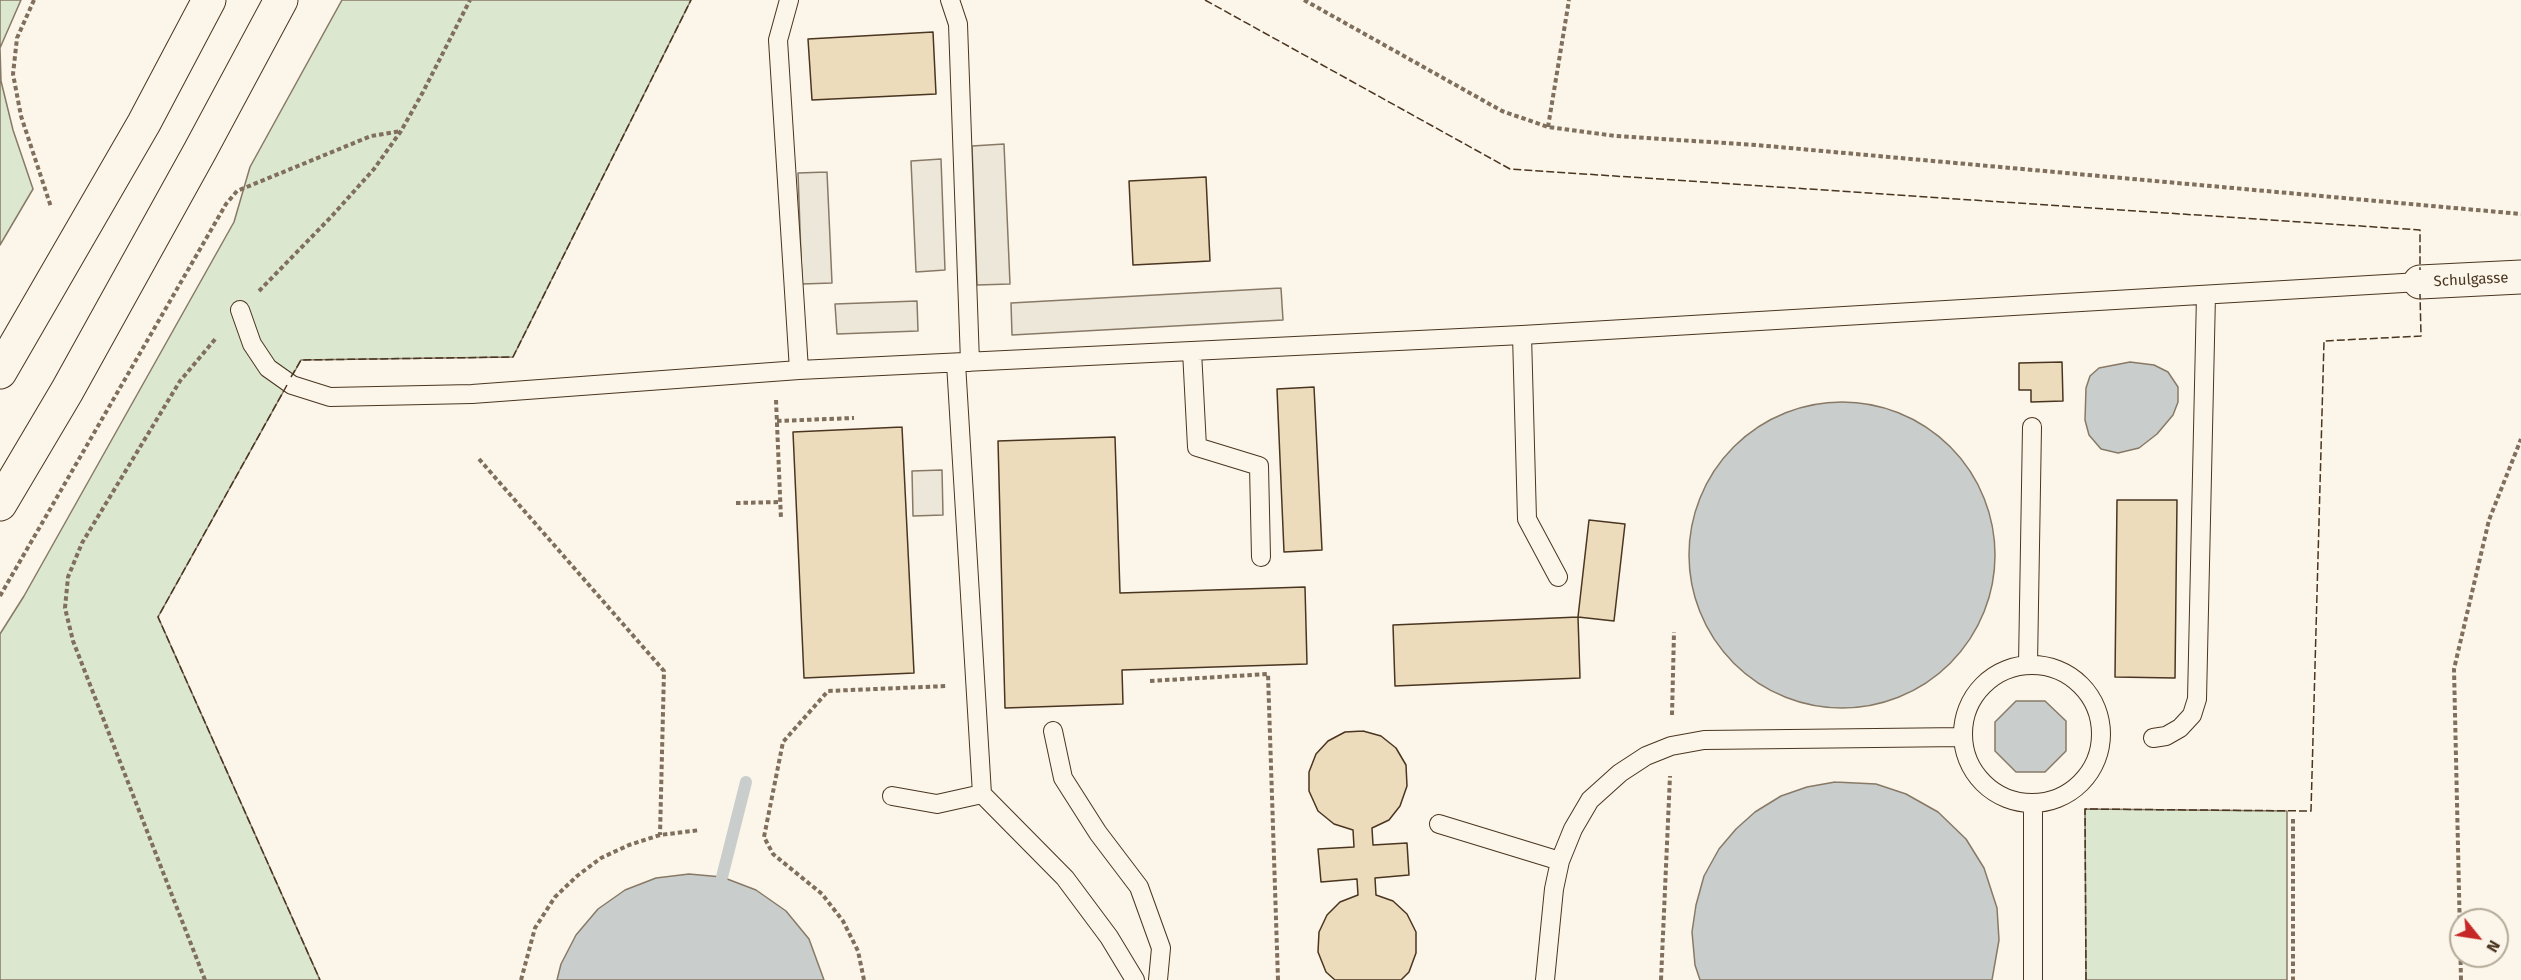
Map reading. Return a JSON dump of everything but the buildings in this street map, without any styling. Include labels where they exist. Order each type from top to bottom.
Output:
[{"type":"main road","points":[[0,372],[144,123],[209,0]]},
{"type":"main road","points":[[0,504],[67,391],[200,152],[280,0]]},
{"type":"main road","name":"Schulgasse","points":[[2420,282],[2521,277]]},
{"type":"lane","points":[[789,0],[778,40],[799,370]]},
{"type":"lane","points":[[950,0],[958,24],[963,362],[982,794],[1065,878],[1109,938],[1135,980]]},
{"type":"lane","points":[[240,310],[252,344],[268,368],[292,385],[330,397],[472,394],[799,370],[1522,335],[2420,282]]},
{"type":"lane","points":[[2153,738],[2166,736],[2180,728],[2192,715],[2197,699],[2206,295]]},
{"type":"lane","points":[[1522,335],[1527,519],[1558,577]]},
{"type":"lane","points":[[1192,351],[1197,447],[1259,466],[1261,556]]},
{"type":"lane","points":[[2028,664],[2032,427]]},
{"type":"lane","points":[[2028,664],[2055,668],[2079,682],[2095,704],[2102,735],[2099,756],[2087,778],[2063,797],[2033,805],[2007,800],[1984,787],[1968,764],[1961,737],[1965,710],[1979,688],[2001,671],[2028,664]]},
{"type":"lane","points":[[1053,731],[1064,778],[1098,833],[1139,887],[1161,948],[1158,980]]},
{"type":"lane","points":[[1545,980],[1554,889],[1560,861],[1573,830],[1590,800],[1620,773],[1646,756],[1671,746],[1704,740],[1961,737]]},
{"type":"lane","points":[[892,796],[937,804],[982,794]]},
{"type":"lane","points":[[2033,805],[2033,980]]},
{"type":"lane","points":[[1439,824],[1560,861]]},
{"type":"path","points":[[34,0],[17,38],[13,74],[21,116],[53,210]]},
{"type":"path","points":[[205,980],[73,641],[65,608],[68,577],[82,543],[180,381],[240,310],[331,217],[374,169],[401,131],[470,0]]},
{"type":"path","points":[[1304,0],[1502,111],[1548,127],[1616,136],[1756,145],[2521,214]]},
{"type":"path","points":[[1548,127],[1569,0]]},
{"type":"path","points":[[0,596],[196,257],[237,191],[371,136],[401,131]]},
{"type":"path","points":[[775,372],[781,519]]},
{"type":"path","points":[[777,422],[854,418]]},
{"type":"path","points":[[2461,980],[2454,669],[2489,520],[2521,439]]},
{"type":"path","points":[[479,459],[664,671],[660,835]]},
{"type":"path","points":[[736,503],[780,502]]},
{"type":"path","points":[[1661,980],[1674,632]]},
{"type":"path","points":[[1150,681],[1268,674],[1278,980]]},
{"type":"path","points":[[864,980],[858,951],[843,921],[822,894],[773,854],[764,837],[783,742],[828,692],[976,685]]},
{"type":"path","points":[[2293,819],[2293,980]]},
{"type":"path","points":[[520,980],[535,928],[555,897],[577,876],[601,858],[660,835],[700,830]]},
{"type":"green space","points":[[0,0],[21,0],[0,48]]},
{"type":"green space","points":[[342,0],[691,0],[513,357],[301,360],[158,617],[320,980],[0,980],[0,634],[24,596],[234,222],[250,167]]},
{"type":"green space","points":[[0,48],[1,81],[13,130],[33,189],[0,245]]},
{"type":"green space","points":[[2085,809],[2287,811],[2287,980],[2086,980]]},
{"type":"shaded area","points":[[1004,144],[1010,284],[977,285],[972,146]]},
{"type":"shaded area","points":[[941,159],[945,270],[916,272],[911,161]]},
{"type":"shaded area","points":[[827,172],[832,283],[802,284],[798,173]]},
{"type":"shaded area","points":[[1281,288],[1283,320],[1012,335],[1011,303]]},
{"type":"shaded area","points":[[917,301],[918,331],[837,334],[835,304]]},
{"type":"shaded area","points":[[2130,362],[2154,365],[2168,372],[2178,387],[2178,402],[2173,415],[2157,434],[2139,448],[2118,453],[2101,449],[2089,435],[2085,420],[2086,388],[2090,376],[2099,368]]},
{"type":"shaded area","points":[[1842,402],[1872,405],[1900,414],[1927,428],[1950,447],[1969,470],[1983,497],[1992,525],[1995,555],[1992,585],[1983,613],[1969,640],[1950,663],[1927,682],[1900,696],[1872,705],[1842,708],[1812,705],[1784,696],[1757,682],[1734,663],[1715,640],[1701,613],[1692,585],[1689,555],[1692,525],[1701,497],[1715,470],[1734,447],[1757,428],[1784,414],[1812,405]]},
{"type":"shaded area","points":[[942,470],[943,515],[913,516],[912,471]]},
{"type":"shaded area","points":[[2016,701],[2045,701],[2066,721],[2066,751],[2045,772],[2016,772],[1995,751],[1995,722]]},
{"type":"shaded area","points":[[1835,782],[1876,784],[1906,794],[1938,812],[1966,839],[1984,868],[1997,908],[1999,940],[1992,980],[1700,980],[1695,965],[1692,932],[1704,876],[1719,849],[1755,812],[1781,796],[1807,787]]},
{"type":"shaded area","points":[[689,874],[722,877],[756,890],[786,911],[809,939],[824,980],[557,980],[561,964],[576,935],[598,909],[625,890],[656,878]]},
{"type":"waterway","points":[[722,877],[746,782]]},
{"type":"fence","points":[[291,377],[301,360],[513,357],[691,0]]},
{"type":"fence","points":[[1205,0],[1510,169],[2420,230],[2420,270]]},
{"type":"fence","points":[[2086,980],[2085,809],[2311,811],[2324,341],[2421,336],[2420,294]]},
{"type":"fence","points":[[287,385],[158,617],[320,980]]}]
